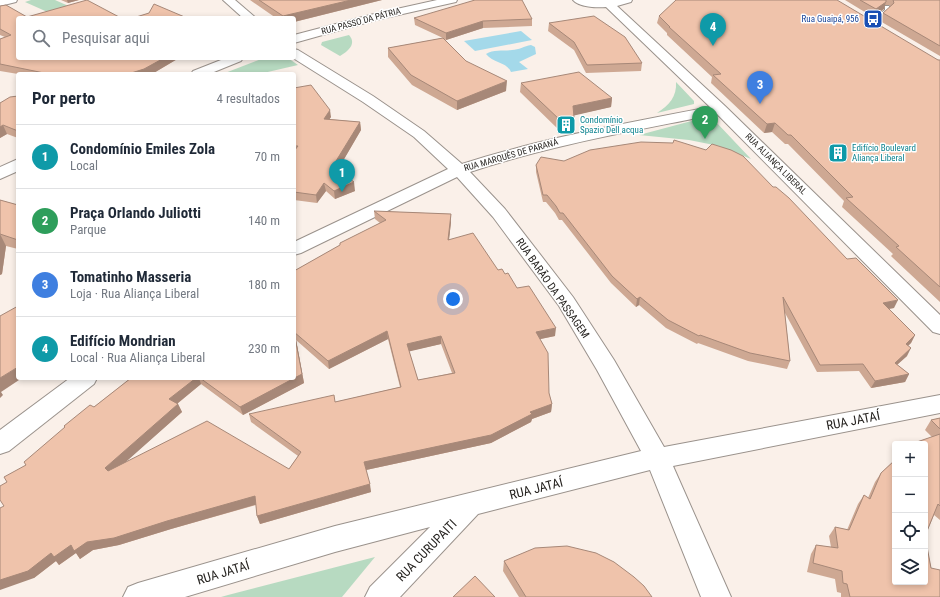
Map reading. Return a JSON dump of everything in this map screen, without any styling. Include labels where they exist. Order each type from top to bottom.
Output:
[{"type":"street","points":[[0,3],[12,0]]},
{"type":"street","points":[[228,0],[248,16]]},
{"type":"street","name":"RUA PASSO DA PÁTRIA","points":[[296,49],[374,17],[452,0]]},
{"type":"street","points":[[578,0],[588,3],[609,4],[627,0]]},
{"type":"street","name":"RUA ALIANÇA LIBERAL","points":[[609,4],[720,109],[940,327]]},
{"type":"street","name":"RUA BARÃO DA PASSAGEM","points":[[296,50],[419,134],[459,170],[499,213],[566,302],[606,366],[657,458],[716,597]]},
{"type":"street","points":[[203,72],[232,60]]},
{"type":"street","name":"RUA MARQUÊS DE PARANÁ","points":[[296,248],[459,170],[499,157],[565,140],[720,109]]},
{"type":"street","points":[[0,174],[16,165]]},
{"type":"street","points":[[0,444],[83,380]]},
{"type":"street","name":"RUA JATAÍ","points":[[138,597],[335,539],[657,458],[940,404]]},
{"type":"street","name":"RUA CURUPAITI","points":[[380,597],[471,504]]},
{"type":"lane","points":[[871,23],[888,10],[887,6]]},
{"type":"green space","points":[[31,0],[55,0],[73,8],[52,14],[25,2]]},
{"type":"green space","points":[[349,35],[352,44],[346,52],[340,56],[321,45],[322,42]]},
{"type":"green space","points":[[259,60],[291,60],[298,65],[268,72],[228,72]]},
{"type":"green space","points":[[676,82],[694,101],[694,104],[657,113],[665,107],[674,96]]},
{"type":"green space","points":[[699,119],[706,119],[716,122],[751,159],[719,146],[689,140],[639,135]]},
{"type":"green space","points":[[375,557],[342,597],[221,597],[228,595]]},
{"type":"water","points":[[521,31],[532,40],[475,51],[464,41]]},
{"type":"water","points":[[531,45],[535,47],[536,54],[519,62],[528,69],[511,72],[506,66],[492,59],[486,54],[489,52],[517,49]]},
{"type":"building","points":[[87,0],[117,16],[31,16]]},
{"type":"building","points":[[259,0],[351,0],[283,16]]},
{"type":"building","points":[[475,0],[522,0],[532,19],[483,21],[446,33],[414,18]]},
{"type":"building","points":[[676,0],[837,0],[940,60],[940,287],[896,247],[899,246],[846,198],[853,197],[791,135],[788,135],[775,123],[767,124],[713,75],[721,74],[669,27],[659,16]]},
{"type":"building","points":[[860,0],[886,0],[886,2],[876,9]]},
{"type":"building","points":[[893,0],[940,0],[940,46],[883,13],[894,3]]},
{"type":"building","points":[[154,4],[182,16],[139,16],[149,13]]},
{"type":"building","points":[[6,5],[25,16],[16,16],[16,60],[160,60],[144,69],[134,72],[39,72],[0,64],[0,39],[11,35],[0,29],[0,6]]},
{"type":"building","points":[[594,16],[625,37],[642,63],[587,65],[574,42],[549,23]]},
{"type":"building","points":[[443,38],[466,61],[507,81],[457,101],[411,75],[388,48]]},
{"type":"building","points":[[579,72],[612,98],[573,106],[574,117],[560,120],[521,83]]},
{"type":"building","points":[[311,85],[330,110],[324,119],[360,122],[336,161],[339,162],[335,168],[354,182],[334,191],[324,183],[316,195],[296,192],[296,148],[298,146],[296,146],[296,88]]},
{"type":"building","points":[[16,96],[16,130],[3,125],[0,127],[0,103],[10,97]]},
{"type":"building","points":[[674,140],[706,150],[712,144],[731,150],[743,156],[773,187],[776,187],[789,198],[847,259],[856,258],[898,300],[883,303],[915,335],[906,344],[911,348],[895,363],[909,374],[875,381],[863,364],[820,365],[783,297],[790,361],[750,353],[700,335],[699,336],[668,320],[640,297],[637,299],[612,276],[563,213],[560,213],[547,195],[543,195],[536,165],[541,157],[564,161],[590,150],[641,142],[673,143]]},
{"type":"building","points":[[0,200],[16,204],[16,239],[0,234]]},
{"type":"building","points":[[374,211],[451,214],[448,240],[473,233],[498,270],[502,269],[505,274],[508,273],[517,288],[529,286],[556,328],[536,332],[548,353],[549,393],[552,404],[530,412],[532,414],[491,435],[364,462],[370,484],[257,516],[255,496],[114,538],[87,542],[74,551],[71,545],[54,557],[51,553],[28,571],[0,580],[0,508],[4,506],[0,500],[0,486],[7,482],[4,477],[26,465],[24,462],[65,427],[64,426],[90,405],[94,407],[128,380],[193,380],[169,399],[178,404],[105,468],[108,471],[207,421],[289,469],[301,452],[249,414],[334,395],[335,402],[401,387],[387,331],[328,361],[296,334],[296,270],[340,245],[340,243],[386,220]],"holes":[[[441,336],[455,373],[418,380],[407,344]]]},
{"type":"building","points":[[16,307],[16,368],[0,378],[0,316]]},
{"type":"building","points":[[296,342],[302,374],[296,377]]},
{"type":"building","points":[[203,380],[291,380],[240,407]]},
{"type":"building","points":[[940,418],[940,429],[931,420]]},
{"type":"building","points":[[940,434],[940,506],[938,504],[928,529],[928,441],[920,441]]},
{"type":"building","points":[[892,463],[892,585],[928,585],[928,552],[931,568],[940,570],[940,597],[850,597],[847,584],[843,583],[842,571],[813,563],[816,545],[838,548],[835,527],[849,530],[864,495],[870,499],[881,473]]},
{"type":"building","points":[[567,546],[596,553],[614,562],[644,586],[652,597],[526,597],[504,561],[535,548]]},
{"type":"building","points":[[475,576],[495,597],[453,597]]},
{"type":"place","name":"Rua Guaipá, 956","points":[[873,19]]},
{"type":"place","name":"Edifício Mondrian","points":[[713,46]]},
{"type":"place","name":"Tomatinho Masseria","points":[[760,104]]},
{"type":"place","name":"Condomínio Spazio Dell acqua","points":[[566,125]]},
{"type":"place","name":"Praça Orlando Juliotti","points":[[705,139]]},
{"type":"place","name":"Edifício Boulevard Aliança Liberal","points":[[838,153]]},
{"type":"place","name":"Condomínio Emiles Zola","points":[[342,192]]}]
